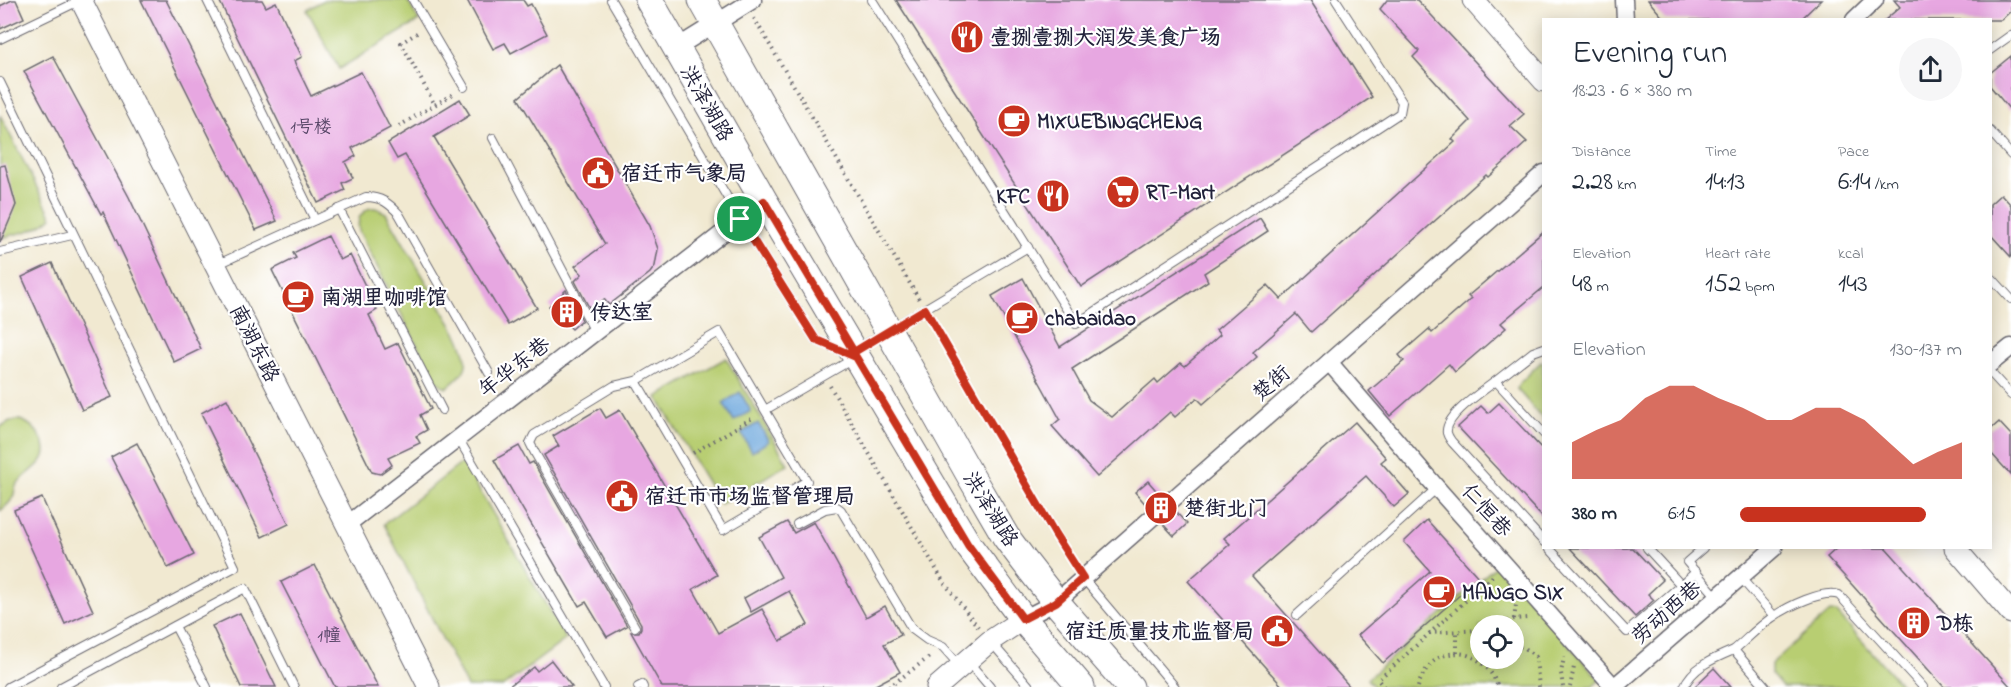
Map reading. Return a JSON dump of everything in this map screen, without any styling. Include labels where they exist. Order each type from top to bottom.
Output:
[{"type":"main road","name":"洪泽湖路","points":[[649,0],[764,201],[968,545],[1023,619],[1081,687]]},
{"type":"main road","name":"洪泽湖路","points":[[702,0],[1006,537],[1056,602],[1130,687]]},
{"type":"street","name":"南湖东路","points":[[81,0],[429,687]]},
{"type":"street","points":[[1473,0],[1542,79]]},
{"type":"street","points":[[1624,0],[1625,18]]},
{"type":"street","points":[[1856,18],[1875,0]]},
{"type":"street","points":[[676,48],[716,25],[748,1]]},
{"type":"street","name":"楚街","points":[[1023,619],[1056,602],[1542,175]]},
{"type":"street","name":"年华东巷","points":[[348,524],[764,201]]},
{"type":"street","points":[[1992,362],[2011,347]]},
{"type":"street","name":"仁恒巷","points":[[1329,362],[1437,488],[1614,687]]},
{"type":"street","name":"劳动西巷","points":[[1614,687],[1773,549]]},
{"type":"street","points":[[1956,549],[2011,613]]},
{"type":"street","points":[[937,687],[990,641],[1023,619]]},
{"type":"lane","points":[[0,39],[81,0]]},
{"type":"lane","points":[[207,0],[315,220]]},
{"type":"lane","points":[[413,0],[464,87]]},
{"type":"lane","points":[[611,0],[740,219],[816,340],[855,354]]},
{"type":"lane","points":[[872,0],[1076,324],[1400,113],[1402,102],[1336,0]]},
{"type":"lane","points":[[1992,49],[2011,35]]},
{"type":"lane","points":[[0,82],[234,567],[8,687]]},
{"type":"lane","points":[[1992,133],[2011,155]]},
{"type":"lane","points":[[493,138],[596,332]]},
{"type":"lane","points":[[215,265],[366,197],[378,197],[399,214],[489,374]]},
{"type":"lane","points":[[339,209],[442,410]]},
{"type":"lane","points":[[0,252],[72,235]]},
{"type":"lane","points":[[765,411],[889,331],[1028,248]]},
{"type":"lane","points":[[1992,278],[2011,299]]},
{"type":"lane","points":[[635,627],[535,453],[530,442],[534,435],[614,386],[636,381],[719,332],[807,481],[723,530],[636,381]]},
{"type":"lane","points":[[1542,349],[1533,352],[1454,415],[1448,425],[1447,433],[1452,442],[1542,540]]},
{"type":"lane","points":[[1992,374],[2011,395]]},
{"type":"lane","points":[[1496,381],[1542,432]]},
{"type":"lane","points":[[459,438],[604,687]]},
{"type":"lane","points":[[1297,615],[1437,488]]},
{"type":"lane","points":[[797,524],[825,509],[837,507],[841,510],[912,629],[927,640],[943,647],[990,687]]},
{"type":"lane","points":[[1550,549],[1627,632],[1696,572]]},
{"type":"lane","points":[[1648,549],[1681,585]]},
{"type":"lane","points":[[1702,549],[1687,562],[1718,597]]},
{"type":"lane","points":[[1740,577],[1774,616]]},
{"type":"lane","points":[[1083,578],[1175,687]]},
{"type":"lane","points":[[61,687],[245,588],[294,687]]},
{"type":"lane","points":[[1684,687],[1695,672],[1734,651],[1774,616],[1822,593],[1832,592],[1839,595],[1923,687]]},
{"type":"lane","points":[[175,626],[207,687]]},
{"type":"lane","points":[[990,641],[1030,687]]},
{"type":"lane","points":[[1734,651],[1766,687]]},
{"type":"lane","points":[[638,687],[642,685],[643,687]]},
{"type":"path","points":[[748,1],[1055,534],[1083,578]]},
{"type":"path","points":[[429,27],[401,43],[435,105]]},
{"type":"path","points":[[399,126],[464,87]]},
{"type":"path","points":[[682,459],[765,411]]},
{"type":"path","points":[[1384,687],[1378,680],[1428,633],[1495,574],[1502,577]]},
{"type":"path","points":[[1515,595],[1515,615]]},
{"type":"path","points":[[1428,633],[1470,631]]},
{"type":"path","points":[[1457,632],[1457,653]]},
{"type":"path","points":[[889,687],[943,647]]},
{"type":"path","points":[[1524,648],[1536,657],[1539,687]]},
{"type":"path","points":[[1418,687],[1422,674],[1431,663],[1443,656],[1457,653],[1470,656]]},
{"type":"path","points":[[1490,669],[1498,687]]},
{"type":"path","points":[[1560,687],[1570,686]]},
{"type":"green space","points":[[324,0],[407,0],[419,21],[339,69],[307,10]]},
{"type":"green space","points":[[0,115],[52,217],[34,228],[0,238]]},
{"type":"green space","points":[[370,208],[386,213],[462,345],[466,360],[464,371],[446,388],[435,380],[359,231],[360,217]]},
{"type":"green space","points":[[726,358],[788,464],[720,504],[657,397]]},
{"type":"green space","points":[[1542,362],[1542,418],[1517,389],[1519,384]]},
{"type":"green space","points":[[20,420],[37,432],[45,453],[39,464],[17,484],[11,501],[0,511],[0,427],[10,421]]},
{"type":"green space","points":[[463,462],[566,639],[502,687],[467,687],[384,524]]},
{"type":"green space","points":[[1498,564],[1600,680],[1592,687],[1374,687],[1367,679]]},
{"type":"green space","points":[[1830,612],[1837,613],[1903,687],[1782,687],[1771,674],[1771,664]]},
{"type":"water","points":[[740,392],[751,411],[734,421],[723,403]]},
{"type":"water","points":[[758,423],[769,441],[752,452],[741,433]]},
{"type":"building","points":[[16,0],[24,18],[0,29],[0,6]]},
{"type":"building","points":[[141,0],[166,0],[277,221],[256,230]]},
{"type":"building","points":[[219,0],[262,0],[266,7],[276,2],[302,57],[294,61],[311,96],[361,72],[390,128],[352,148],[356,156],[345,162],[353,178],[342,183],[345,190],[318,203]]},
{"type":"building","points":[[467,0],[523,0],[527,6],[531,4],[547,34],[511,53],[505,43],[493,49]]},
{"type":"building","name":"RT-Mart","points":[[896,0],[1310,0],[1372,97],[1081,287]]},
{"type":"building","points":[[1387,0],[1417,0],[1524,114],[1510,126],[1527,142],[1488,177],[1486,175],[1311,332],[1296,314],[1253,352],[1257,357],[1203,404],[1197,398],[1175,417],[1170,412],[1097,477],[1052,426],[1060,419],[992,296],[1023,278],[1060,347],[1260,218],[1268,231],[1204,273],[1208,281],[1072,369],[1089,400],[1112,417],[1155,379],[1158,383],[1181,363],[1185,366],[1220,335],[1216,330],[1268,285],[1281,299],[1455,142],[1452,139],[1470,121],[1413,57],[1419,51],[1380,9]]},
{"type":"building","points":[[1648,0],[1821,0],[1802,18],[1663,18]]},
{"type":"building","points":[[1894,0],[2011,0],[2011,11],[2001,20],[1992,20],[1992,18],[1887,18],[1900,7]]},
{"type":"building","points":[[53,56],[129,197],[201,349],[174,362],[103,212],[101,214],[24,71]]},
{"type":"building","points":[[2011,56],[2011,111],[1992,88],[1992,71]]},
{"type":"building","points":[[557,65],[650,226],[658,249],[655,266],[650,273],[609,305],[604,299],[591,311],[575,281],[582,274],[575,266],[605,244],[518,98]]},
{"type":"building","points":[[460,99],[470,115],[434,137],[537,308],[508,325],[405,155],[397,159],[388,143]]},
{"type":"building","points":[[5,165],[16,205],[0,243],[0,166]]},
{"type":"building","points":[[2001,194],[2011,205],[2011,257],[1992,236],[1992,202]]},
{"type":"building","points":[[1542,233],[1542,289],[1501,323],[1506,328],[1455,372],[1449,364],[1390,416],[1369,391],[1404,361],[1399,355],[1429,329],[1432,333],[1471,299],[1468,296]]},
{"type":"building","points":[[328,236],[340,260],[350,255],[377,310],[369,315],[385,349],[398,343],[431,409],[420,415],[427,430],[416,436],[420,443],[388,458],[392,465],[380,474],[372,472],[272,270],[296,258],[293,253]]},
{"type":"building","points":[[52,263],[112,397],[82,410],[22,277]]},
{"type":"building","name":"传达室","points":[[566,290],[582,320],[572,329],[549,306]]},
{"type":"building","points":[[227,399],[289,524],[262,537],[201,413]]},
{"type":"building","points":[[1499,403],[1542,449],[1542,517],[1458,427],[1481,406],[1488,413]]},
{"type":"building","points":[[600,408],[606,418],[620,410],[717,575],[693,589],[718,633],[762,609],[780,641],[808,625],[789,591],[751,612],[744,598],[781,577],[759,537],[787,522],[794,533],[814,522],[866,617],[885,606],[901,635],[884,644],[900,672],[872,687],[662,687],[631,632],[639,632],[641,624],[544,455],[559,446],[553,436]]},
{"type":"building","points":[[1355,422],[1386,458],[1381,462],[1409,494],[1394,507],[1366,476],[1252,576],[1350,687],[1283,687],[1188,581],[1230,544],[1224,538]]},
{"type":"building","points":[[1999,422],[2011,435],[2011,475],[1992,454],[1992,428]]},
{"type":"building","points":[[137,443],[194,555],[168,568],[111,457]]},
{"type":"building","points":[[519,446],[529,464],[533,462],[627,626],[607,637],[586,602],[579,606],[494,460]]},
{"type":"building","points":[[1148,481],[1161,496],[1148,507],[1135,492]]},
{"type":"building","points":[[42,498],[93,611],[65,624],[14,510]]},
{"type":"building","points":[[1175,511],[1187,524],[1174,536],[1162,523]]},
{"type":"building","points":[[1427,520],[1479,578],[1383,663],[1358,635],[1430,571],[1404,542]]},
{"type":"building","points":[[1571,549],[1634,549],[1663,580],[1648,594],[1654,600],[1635,617]]},
{"type":"building","name":"D栋","points":[[1836,549],[1887,549],[2011,687],[1944,687],[1827,557]]},
{"type":"building","points":[[315,565],[378,687],[335,687],[281,582]]},
{"type":"building","points":[[240,613],[276,687],[241,687],[212,626]]},
{"type":"building","points":[[551,660],[572,687],[508,687],[534,667],[537,671]]},
{"type":"building","points":[[1714,668],[1731,687],[1694,687]]},
{"type":"place","name":"壹捌壹捌大润发美食广场","points":[[967,37]]},
{"type":"place","name":"MIXUEBINGCHENG","points":[[1014,121]]},
{"type":"place","name":"宿迁市气象局","points":[[598,173]]},
{"type":"place","name":"RT-Mart","points":[[1123,192]]},
{"type":"place","name":"KFC","points":[[1053,196]]},
{"type":"place","name":"南湖里咖啡馆","points":[[298,297]]},
{"type":"place","name":"传达室","points":[[567,312]]},
{"type":"place","name":"chabaidao","points":[[1022,318]]},
{"type":"place","name":"宿迁市市场监督管理局","points":[[622,496]]},
{"type":"place","name":"楚街北门","points":[[1161,508]]},
{"type":"place","name":"MANGO SIX","points":[[1439,592]]},
{"type":"place","name":"D栋","points":[[1914,623]]},
{"type":"place","name":"宿迁质量技术监督局","points":[[1277,631]]},
{"type":"route","points":[[764,201],[854,352],[925,309],[1055,534],[1083,578],[1056,602],[1023,619],[968,545],[856,357],[816,340],[740,219],[764,201]]}]
